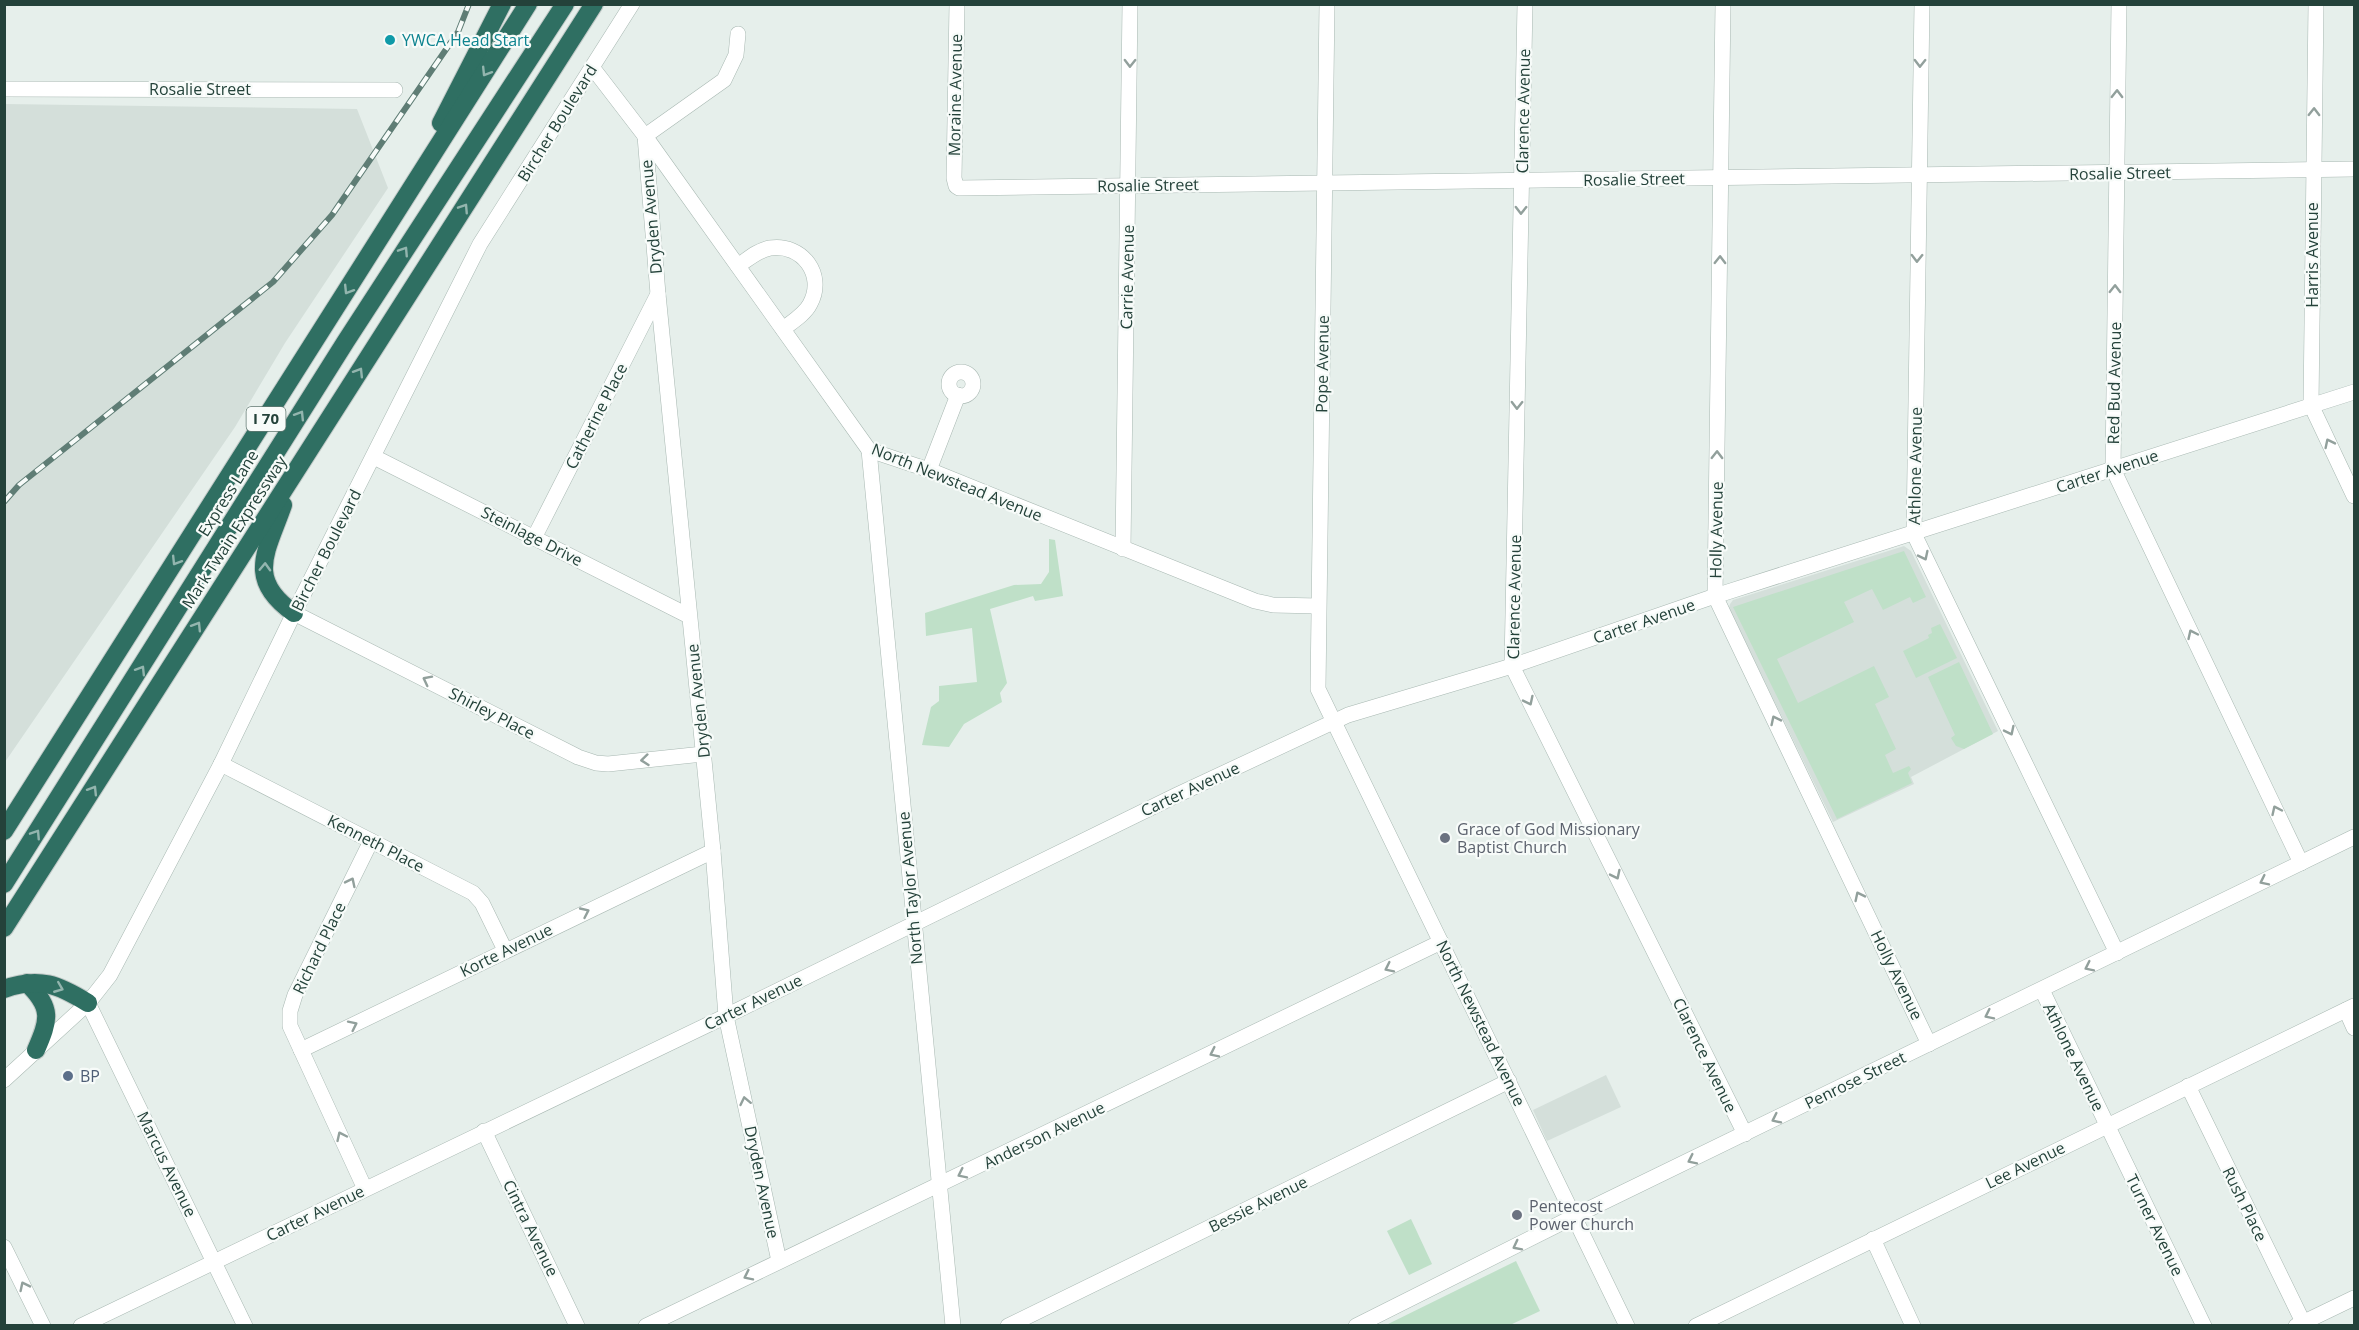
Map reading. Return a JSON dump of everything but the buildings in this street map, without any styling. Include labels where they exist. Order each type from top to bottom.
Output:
[{"type":"highway","points":[[435,151],[441,121],[502,4]]},
{"type":"highway","name":"Mark Twain Expressway","points":[[5,830],[528,4]]},
{"type":"highway","name":"Express Lane","points":[[4,884],[369,305],[565,4]]},
{"type":"highway","name":"Mark Twain Expressway","points":[[4,928],[594,4]]},
{"type":"highway","points":[[580,26],[602,4]]},
{"type":"highway","points":[[294,475],[263,567],[268,589],[280,604],[294,613]]},
{"type":"highway","points":[[4,989],[27,983],[44,982],[60,987],[88,1003]]},
{"type":"highway","points":[[27,983],[45,1006],[46,1027],[36,1050]]},
{"type":"street","name":"Bircher Boulevard","points":[[4,1080],[88,1003],[110,975],[221,764],[294,613],[480,244],[632,4]]},
{"type":"street","name":"Moraine Avenue","points":[[956,186],[954,178],[957,4]]},
{"type":"street","name":"Carrie Avenue","points":[[1123,549],[1130,4]]},
{"type":"street","name":"Pope Avenue","points":[[1327,4],[1317,682],[1333,721]]},
{"type":"street","name":"Clarence Avenue","points":[[1525,4],[1512,666],[1745,1134]]},
{"type":"street","name":"Holly Avenue","points":[[1723,4],[1715,596],[1929,1044]]},
{"type":"street","name":"Athlone Avenue","points":[[1922,4],[1914,534],[2117,953]]},
{"type":"street","name":"Red Bud Avenue","points":[[2119,4],[2113,469],[2301,863]]},
{"type":"street","name":"Harris Avenue","points":[[2316,4],[2311,405],[2355,496]]},
{"type":"street","points":[[645,136],[724,80],[736,55],[738,34]]},
{"type":"street","name":"North Newstead Avenue","points":[[592,67],[645,136],[869,450],[929,470],[1255,601],[1318,606]]},
{"type":"street","name":"Rosalie Street","points":[[4,89],[395,90]]},
{"type":"street","name":"Dryden Avenue","points":[[645,136],[658,294],[713,851],[726,1016],[779,1261]]},
{"type":"street","name":"Rosalie Street","points":[[956,186],[959,188],[1324,184],[2355,169]]},
{"type":"street","points":[[738,266],[767,248],[782,247],[795,251],[808,262],[816,276],[814,293],[809,306],[783,329]]},
{"type":"street","name":"Catherine Place","points":[[534,538],[658,294]]},
{"type":"street","name":"Carter Avenue","points":[[81,1326],[1333,721],[1512,666],[1715,596],[2355,392]]},
{"type":"street","points":[[929,470],[958,395]]},
{"type":"street","name":"North Taylor Avenue","points":[[869,450],[953,1326]]},
{"type":"street","name":"Steinlage Drive","points":[[374,458],[689,616]]},
{"type":"street","name":"Shirley Place","points":[[294,613],[578,757],[608,764],[703,754]]},
{"type":"street","name":"North Newstead Avenue","points":[[1333,721],[1627,1326]]},
{"type":"street","name":"Kenneth Place","points":[[221,764],[473,893],[482,903],[505,950]]},
{"type":"street","name":"Penrose Street","points":[[1356,1326],[1574,1217],[2355,837]]},
{"type":"street","name":"Richard Place","points":[[365,1189],[300,1050],[290,1026],[290,1011],[295,995],[371,841]]},
{"type":"street","name":"Korte Avenue","points":[[300,1050],[713,851]]},
{"type":"street","name":"Anderson Avenue","points":[[646,1326],[1441,942]]},
{"type":"street","name":"Athlone Avenue","points":[[2042,990],[2107,1125]]},
{"type":"street","name":"Marcus Avenue","points":[[88,1003],[245,1326]]},
{"type":"street","points":[[2350,1008],[2355,1028]]},
{"type":"street","name":"Lee Avenue","points":[[1696,1326],[2350,1008]]},
{"type":"street","name":"Bessie Avenue","points":[[1008,1326],[1509,1081]]},
{"type":"street","name":"Rush Place","points":[[2187,1086],[2300,1324]]},
{"type":"street","name":"Turner Avenue","points":[[2107,1125],[2204,1326]]},
{"type":"street","name":"Cintra Avenue","points":[[484,1131],[577,1326]]},
{"type":"street","points":[[1873,1239],[1913,1326]]},
{"type":"street","points":[[4,1247],[43,1326]]},
{"type":"street","points":[[2300,1324],[2355,1298]]},
{"type":"shaded area","points":[[5,104],[357,109],[388,188],[285,343],[235,427],[5,762]]},
{"type":"shaded area","points":[[1904,546],[1911,551],[1998,731],[1911,777],[1914,784],[1833,822],[1729,608],[1730,604],[1733,600]]},
{"type":"shaded area","points":[[1606,1075],[1621,1107],[1547,1141],[1533,1110]]},
{"type":"green space","points":[[1049,539],[1055,540],[1063,596],[1035,601],[1033,596],[990,609],[1007,683],[1000,693],[1002,702],[964,724],[949,747],[922,745],[931,707],[939,701],[939,686],[977,682],[972,628],[926,636],[925,613],[1014,585],[1041,584],[1049,572]]},
{"type":"green space","points":[[1904,551],[1926,597],[1913,603],[1910,597],[1883,610],[1872,589],[1844,602],[1854,622],[1777,659],[1798,703],[1874,666],[1889,697],[1875,704],[1896,749],[1885,755],[1893,773],[1909,766],[1911,769],[1908,773],[1912,783],[1837,819],[1733,607]]},
{"type":"green space","points":[[1940,624],[1957,658],[1916,678],[1903,651],[1929,638],[1928,635],[1932,633],[1931,628]]},
{"type":"green space","points":[[1959,662],[1993,734],[1964,749],[1956,746],[1951,738],[1955,735],[1928,677]]},
{"type":"green space","points":[[1411,1219],[1432,1264],[1409,1275],[1387,1231]]},
{"type":"green space","points":[[1516,1261],[1540,1311],[1510,1325],[1386,1325]]},
{"type":"railway","points":[[4,502],[19,485],[273,282],[332,215],[458,32],[469,4]]},
{"type":"place","name":"YWCA Head Start","points":[[390,40]]},
{"type":"place","name":"Grace of God Missionary Baptist Church","points":[[1445,838]]},
{"type":"place","name":"BP","points":[[68,1076]]},
{"type":"place","name":"Pentecost Power Church","points":[[1517,1215]]}]
